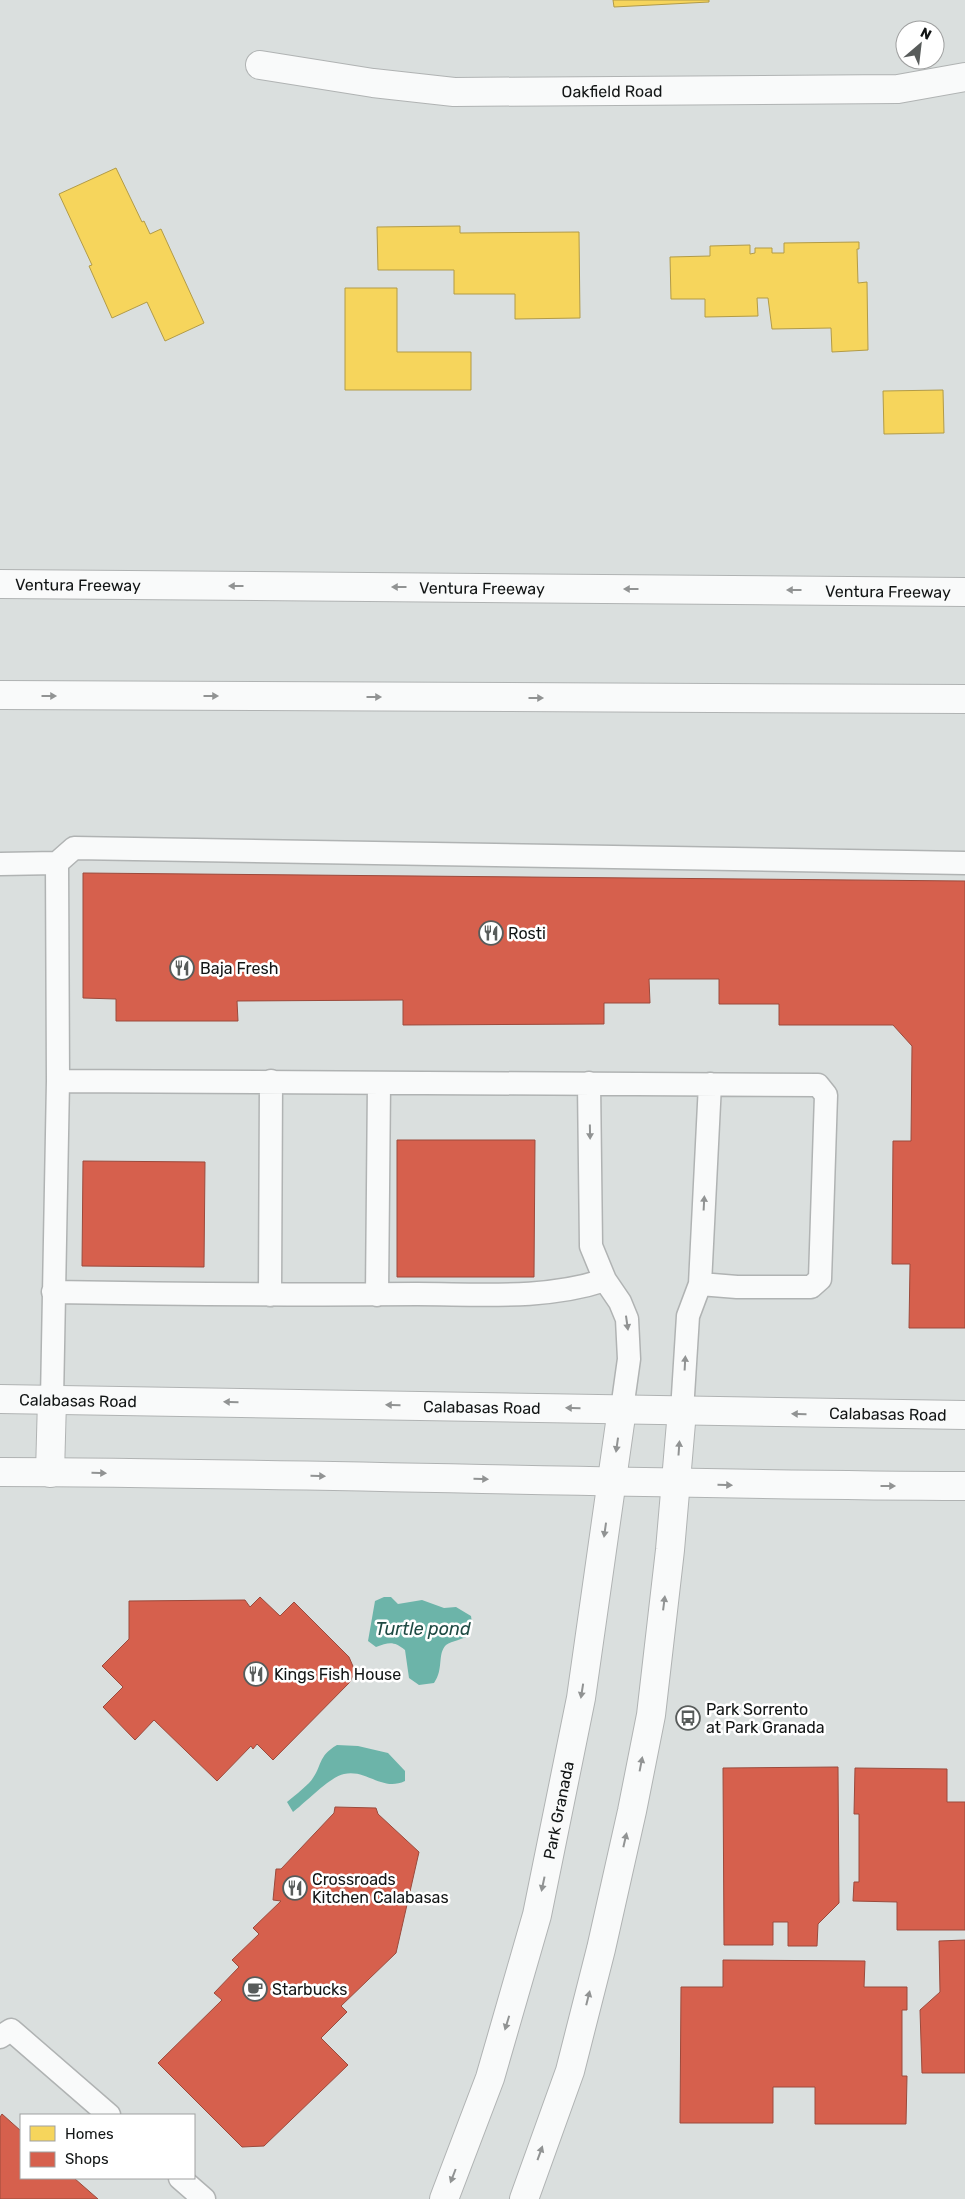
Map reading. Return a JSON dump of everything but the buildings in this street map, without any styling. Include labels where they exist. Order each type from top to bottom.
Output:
[{"type":"main road","name":"Oakfield Road","points":[[260,65],[373,83],[454,92],[898,89],[965,77]]},
{"type":"main road","name":"Ventura Freeway","points":[[0,584],[965,592]]},
{"type":"main road","points":[[0,695],[965,699]]},
{"type":"main road","name":"Calabasas Road","points":[[0,1399],[965,1415]]},
{"type":"main road","points":[[50,1472],[52,1400]]},
{"type":"main road","name":"Park Granada","points":[[444,2199],[490,2078],[537,1915],[581,1698],[622,1409]]},
{"type":"main road","points":[[524,2199],[570,2071],[601,1949],[632,1811],[651,1715],[677,1484],[682,1411]]},
{"type":"main road","points":[[0,1472],[677,1484],[965,1486]]},
{"type":"lane","points":[[0,864],[57,864],[74,848],[965,862]]},
{"type":"lane","points":[[52,1400],[58,1081],[57,864]]},
{"type":"lane","points":[[58,1081],[818,1085],[826,1095],[820,1279],[812,1287],[700,1284]]},
{"type":"lane","points":[[270,1295],[271,1081]]},
{"type":"lane","points":[[377,1295],[379,1083]]},
{"type":"lane","points":[[589,1084],[591,1246],[605,1280],[620,1302],[627,1319],[629,1359],[622,1409]]},
{"type":"lane","points":[[682,1411],[688,1316],[700,1284],[710,1084]]},
{"type":"lane","points":[[54,1292],[270,1295],[531,1293],[582,1288],[605,1280]]},
{"type":"lane","points":[[0,2037],[11,2030],[109,2114]]},
{"type":"lane","points":[[181,2179],[204,2199]]},
{"type":"water","name":"Turtle pond","points":[[384,1597],[391,1597],[398,1604],[422,1600],[444,1608],[456,1607],[471,1616],[472,1623],[469,1636],[446,1645],[443,1649],[439,1672],[434,1683],[419,1685],[409,1678],[405,1650],[398,1645],[391,1643],[376,1647],[368,1641],[375,1601]]},
{"type":"water","points":[[337,1745],[358,1746],[388,1753],[405,1771],[405,1781],[389,1784],[352,1773],[344,1774],[325,1785],[293,1812],[287,1802],[309,1783],[323,1758],[330,1749]]},
{"type":"place","name":"Rosti","points":[[491,933]]},
{"type":"place","name":"Baja Fresh","points":[[182,968]]},
{"type":"place","name":"Kings Fish House","points":[[256,1674]]},
{"type":"place","name":"Park Sorrento at Park Granada","points":[[688,1718]]},
{"type":"place","name":"Crossroads Kitchen Calabasas","points":[[295,1888]]},
{"type":"place","name":"Starbucks","points":[[255,1989]]}]
